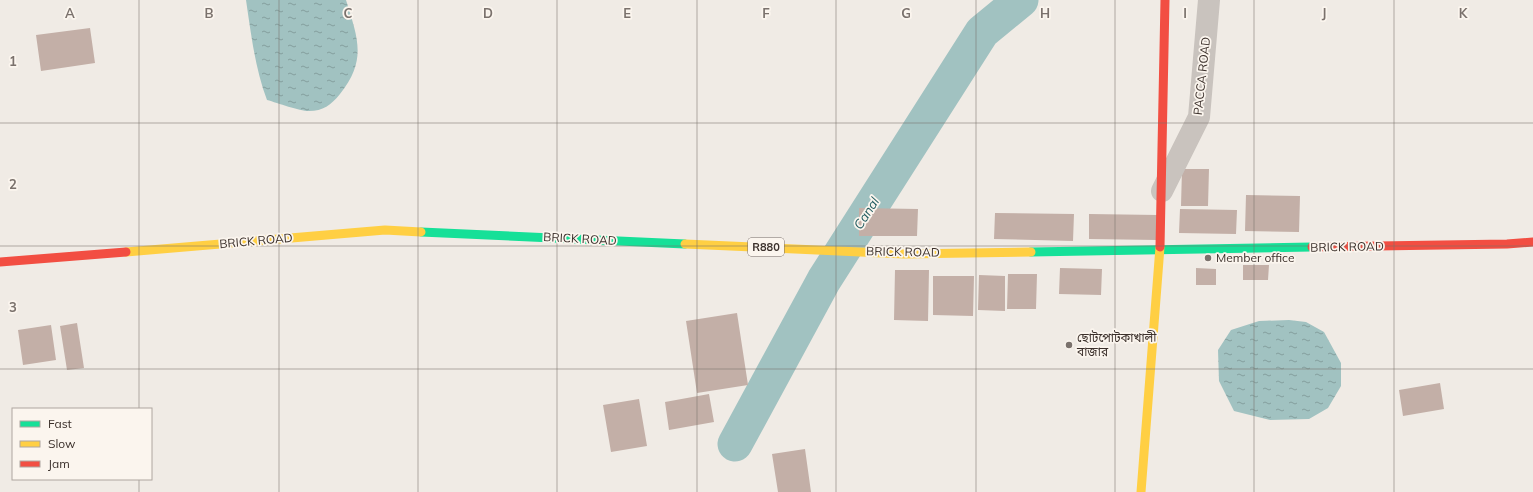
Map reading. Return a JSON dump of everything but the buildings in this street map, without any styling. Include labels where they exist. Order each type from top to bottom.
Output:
[{"type":"main road","points":[[1140,492],[1160,249],[1165,0]]},
{"type":"main road","name":"BRICK ROAD","points":[[0,262],[385,230],[904,254],[1507,244],[1533,242]]},
{"type":"street","name":"PACCA ROAD","points":[[1162,192],[1199,117],[1209,0]]},
{"type":"water","points":[[246,0],[346,0],[354,26],[358,49],[357,60],[349,82],[330,104],[323,109],[305,111],[267,100],[256,63]]},
{"type":"water","points":[[1289,320],[1306,322],[1324,332],[1341,363],[1341,386],[1328,408],[1309,419],[1270,420],[1234,411],[1219,381],[1218,350],[1231,330],[1259,321]]},
{"type":"waterway","name":"Canal","points":[[735,444],[824,280],[982,32],[1021,0]]},
{"type":"traffic: fast","points":[[421,232],[685,244]]},
{"type":"traffic: fast","points":[[1031,252],[1312,247]]},
{"type":"traffic: slow","points":[[126,252],[385,230],[421,232]]},
{"type":"traffic: slow","points":[[685,244],[904,254],[1031,252]]},
{"type":"traffic: slow","points":[[1141,492],[1160,247]]},
{"type":"traffic: jam","points":[[1160,247],[1165,0]]},
{"type":"traffic: jam","points":[[1312,247],[1507,244],[1533,242]]},
{"type":"traffic: jam","points":[[0,262],[126,252]]},
{"type":"place","name":"Member office","points":[[1208,258]]},
{"type":"place","name":"ছোটপোটকাখালী বাজার","points":[[1069,345]]}]
